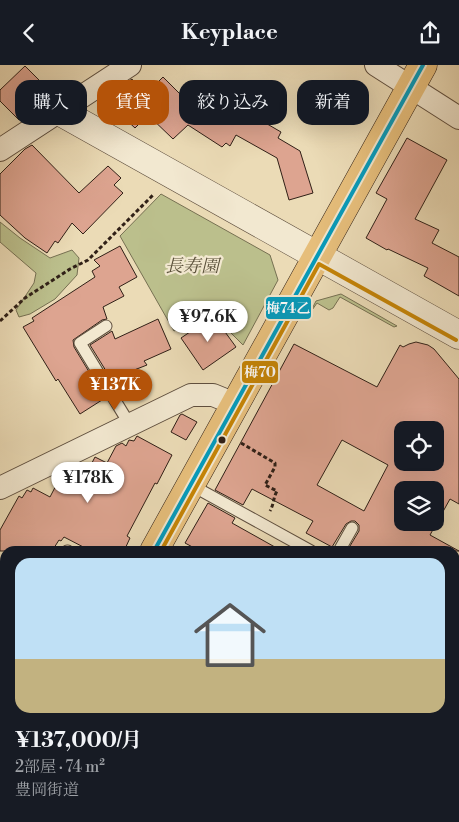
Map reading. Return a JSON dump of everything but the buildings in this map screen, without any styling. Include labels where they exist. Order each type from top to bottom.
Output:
[{"type":"main road","points":[[157,546],[417,76]]},
{"type":"street","points":[[87,93],[130,65]]},
{"type":"street","points":[[376,65],[417,76],[459,117]]},
{"type":"street","points":[[0,150],[38,125]]},
{"type":"street","points":[[84,125],[459,335]]},
{"type":"street","points":[[0,487],[192,395],[213,395],[235,404]]},
{"type":"lane","points":[[106,327],[80,343],[130,425]]},
{"type":"lane","points":[[191,485],[302,546]]},
{"type":"lane","points":[[342,546],[352,528]]},
{"type":"path","points":[[0,321],[25,298],[70,269],[88,260],[156,191],[168,172]]},
{"type":"path","points":[[236,441],[275,463],[275,467],[265,485],[277,491],[274,503],[263,525]]},
{"type":"green space","name":"長寿園","points":[[161,194],[270,255],[278,280],[243,345],[209,311],[174,331],[120,236]]},
{"type":"green space","points":[[0,222],[50,258],[72,250],[79,258],[77,275],[55,299],[30,314],[19,317],[16,310],[34,283],[36,273],[0,242]]},
{"type":"green space","points":[[341,294],[397,326],[394,327],[340,297],[333,308],[329,310],[317,303],[310,313],[316,301]]},
{"type":"transit line","name":"梅74乙","points":[[157,546],[423,65]]},
{"type":"transit line","name":"梅70","points":[[164,546],[319,264],[456,340]]}]
